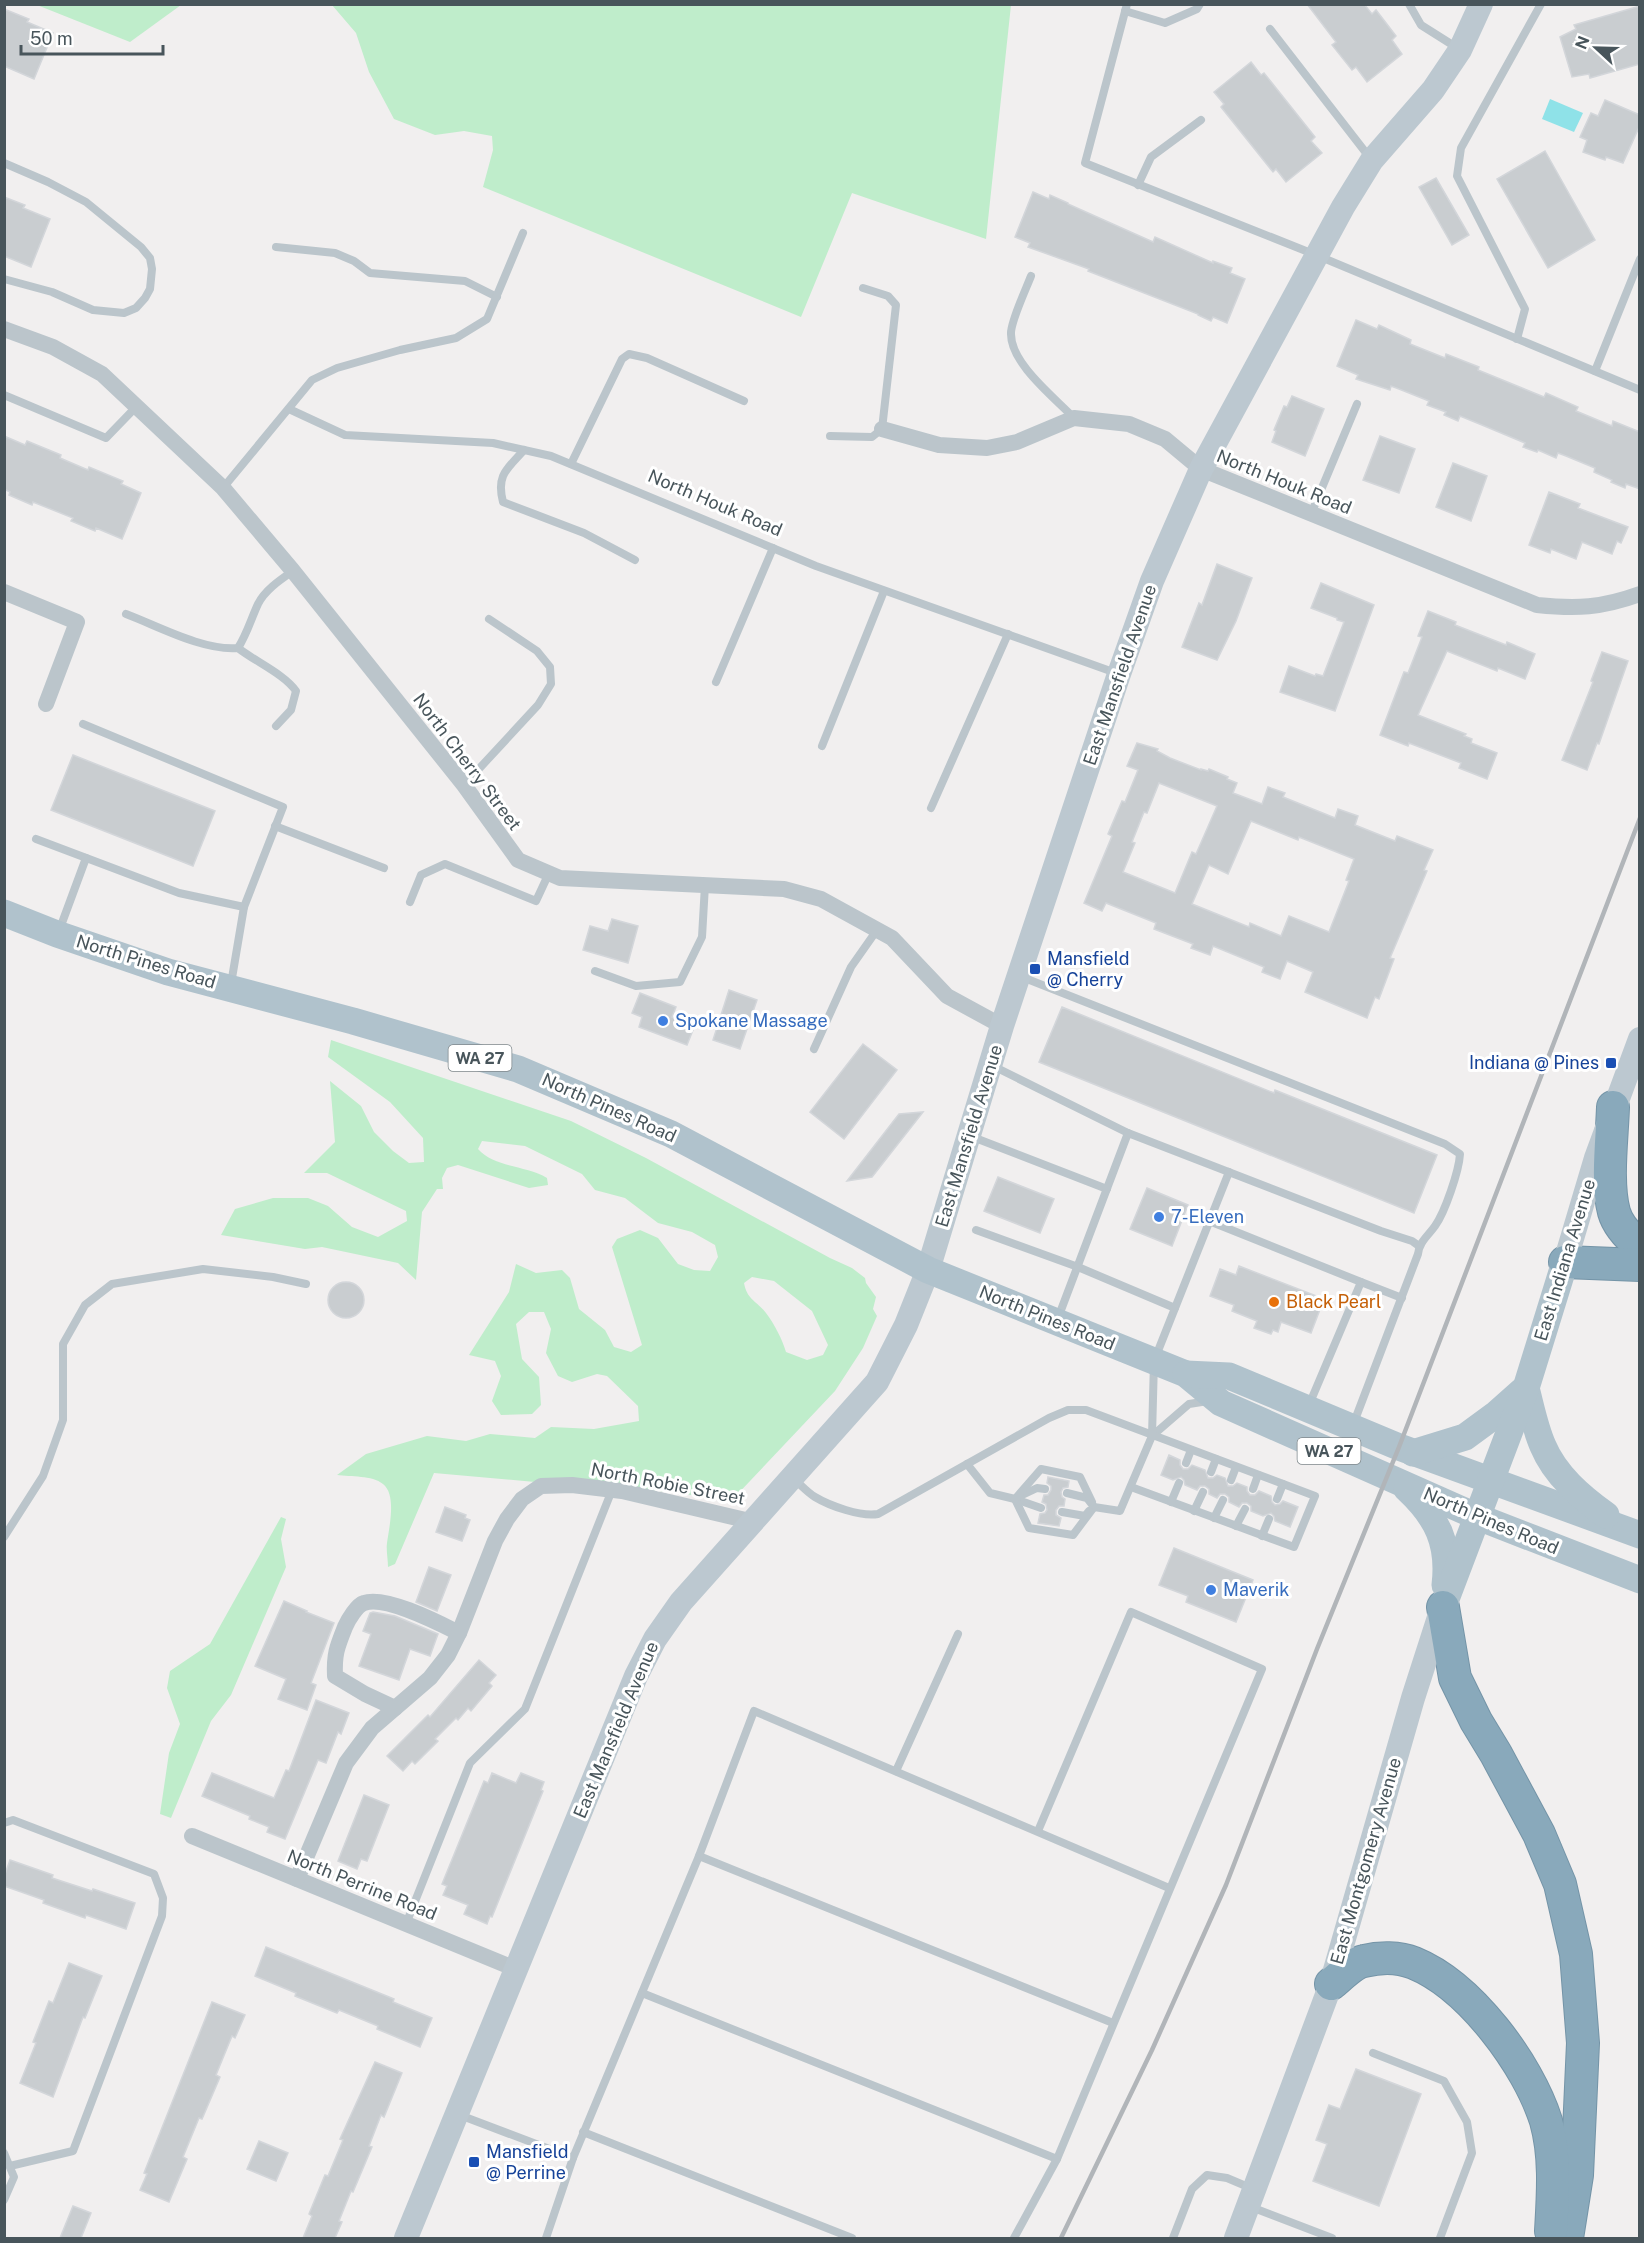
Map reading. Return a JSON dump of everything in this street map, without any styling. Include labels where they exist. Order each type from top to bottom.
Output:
[{"type":"highway","points":[[1613,1107],[1611,1186],[1614,1214],[1626,1235],[1640,1246]]},
{"type":"highway","points":[[1565,1262],[1640,1265]]},
{"type":"highway","points":[[1443,1607],[1455,1678],[1539,1834],[1560,1884],[1576,1954],[1583,2043],[1577,2175],[1567,2238]]},
{"type":"highway","points":[[1330,1984],[1361,1961],[1399,1959],[1414,1963],[1449,1984],[1487,2019],[1531,2085],[1546,2122],[1552,2169],[1551,2238]]},
{"type":"main road","name":"North Pines Road","points":[[4,913],[57,934],[168,972],[518,1069],[672,1134],[928,1270],[1186,1374],[1221,1402],[1478,1517],[1640,1580]]},
{"type":"main road","name":"East Indiana Avenue","points":[[1491,1482],[1526,1388],[1565,1262]]},
{"type":"main road","name":"North Pines Road","points":[[1186,1374],[1229,1376],[1413,1453],[1633,1533]]},
{"type":"main road","points":[[1413,1453],[1465,1437],[1526,1388],[1544,1448],[1558,1470],[1580,1496],[1633,1533]]},
{"type":"main road","points":[[1395,1479],[1424,1505],[1442,1535],[1448,1564],[1443,1607]]},
{"type":"main road","name":"East Montgomery Avenue","points":[[1443,1607],[1491,1482]]},
{"type":"street","name":"East Mansfield Avenue","points":[[406,2238],[636,1676],[655,1639],[681,1602],[878,1382],[906,1325],[928,1270],[1018,975],[1152,581],[1201,469],[1316,255],[1372,160],[1433,90],[1460,50],[1481,4]]},
{"type":"street","name":"North Cherry Street","points":[[7,332],[53,347],[102,374],[223,488],[464,785],[518,860],[560,878],[784,889],[821,899],[892,938],[947,996],[1002,1026]]},
{"type":"street","name":"North Houk Road","points":[[882,429],[939,445],[987,448],[1017,442],[1074,418],[1129,424],[1165,439],[1201,469],[1537,605],[1573,608],[1611,604],[1640,594]]},
{"type":"street","points":[[4,592],[77,622],[46,704]]},
{"type":"street","name":"East Indiana Avenue","points":[[1565,1262],[1613,1107],[1640,1039]]},
{"type":"street","name":"North Robie Street","points":[[297,1879],[346,1763],[372,1728],[430,1678],[448,1655],[459,1633],[495,1540],[522,1499],[541,1486],[572,1485],[612,1490],[754,1522]]},
{"type":"street","points":[[395,1708],[364,1694],[335,1676],[334,1656],[347,1621],[362,1603],[377,1600],[417,1614],[459,1633]]},
{"type":"street","name":"East Montgomery Avenue","points":[[1236,2238],[1330,1984],[1413,1698],[1443,1607]]},
{"type":"street","name":"North Perrine Road","points":[[192,1836],[516,1969]]},
{"type":"lane","points":[[1200,4],[1197,9],[1165,22],[1126,8],[1085,163],[1316,255],[1640,390]]},
{"type":"lane","points":[[1409,4],[1421,25],[1460,50]]},
{"type":"lane","points":[[1517,339],[1525,309],[1457,176],[1461,148],[1541,4]]},
{"type":"lane","points":[[1270,29],[1372,160]]},
{"type":"lane","points":[[1138,184],[1151,157],[1201,120]]},
{"type":"lane","points":[[4,162],[86,202],[130,237],[150,258],[152,279],[145,298],[136,308],[124,313],[93,310],[52,292],[4,279]]},
{"type":"lane","points":[[223,488],[312,380],[337,368],[400,350],[456,338],[488,319],[524,233]]},
{"type":"lane","points":[[276,247],[335,253],[354,261],[370,273],[465,281],[497,297]]},
{"type":"lane","points":[[1595,371],[1640,259]]},
{"type":"lane","points":[[1031,276],[1011,332],[1013,345],[1022,365],[1074,418]]},
{"type":"lane","points":[[830,436],[872,437],[882,429],[896,305],[888,296],[863,288]]},
{"type":"lane","points":[[571,464],[622,359],[629,354],[647,358],[744,401]]},
{"type":"lane","points":[[4,395],[106,438],[136,407]]},
{"type":"lane","points":[[1311,514],[1357,404]]},
{"type":"lane","name":"North Houk Road","points":[[289,409],[345,435],[493,443],[551,456],[772,548],[884,591],[1119,674]]},
{"type":"lane","points":[[524,450],[505,471],[500,488],[503,502],[584,533],[635,561]]},
{"type":"lane","points":[[716,682],[772,548]]},
{"type":"lane","points":[[238,648],[246,636],[259,602],[273,585],[292,571]]},
{"type":"lane","points":[[822,746],[884,591]]},
{"type":"lane","points":[[126,614],[203,644],[226,649],[238,648],[259,664],[288,680],[296,691],[291,710],[276,726]]},
{"type":"lane","points":[[464,785],[538,705],[551,684],[550,667],[537,651],[489,619]]},
{"type":"lane","points":[[931,808],[1008,634]]},
{"type":"lane","points":[[83,724],[283,807],[244,907],[230,988]]},
{"type":"lane","points":[[275,826],[384,868]]},
{"type":"lane","points":[[36,839],[179,893],[244,907]]},
{"type":"lane","points":[[57,934],[86,858]]},
{"type":"lane","points":[[410,902],[421,875],[445,864],[536,902],[549,873]]},
{"type":"lane","points":[[595,971],[636,986],[680,982],[702,937],[705,885]]},
{"type":"lane","points":[[814,1049],[851,967],[877,930]]},
{"type":"lane","points":[[1018,975],[1445,1144],[1460,1154],[1459,1167],[1436,1225],[1419,1246],[1419,1254],[1352,1427]]},
{"type":"lane","points":[[990,1065],[1128,1133],[1381,1231],[1412,1240],[1419,1246]]},
{"type":"lane","points":[[1057,1322],[1128,1133]]},
{"type":"lane","points":[[969,1136],[1107,1189]]},
{"type":"lane","points":[[1067,1493],[1087,1498],[1094,1507],[1120,1511],[1152,1436],[1154,1361],[1229,1172]]},
{"type":"lane","points":[[1209,1221],[1402,1298]]},
{"type":"lane","points":[[976,1230],[1078,1268],[1175,1308]]},
{"type":"lane","points":[[4,1537],[43,1476],[63,1420],[63,1344],[85,1305],[112,1284],[203,1269],[273,1277],[306,1284]]},
{"type":"lane","points":[[1308,1408],[1361,1282]]},
{"type":"lane","points":[[1152,1436],[1190,1404],[1204,1401],[1221,1402]]},
{"type":"lane","points":[[793,1478],[814,1496],[867,1516],[878,1514],[1068,1410],[1086,1410],[1315,1496],[1294,1547],[1131,1487]]},
{"type":"lane","points":[[1186,1462],[1191,1450]]},
{"type":"lane","points":[[1211,1472],[1216,1459]]},
{"type":"lane","points":[[967,1464],[990,1494],[1015,1498],[1041,1508]]},
{"type":"lane","points":[[1231,1480],[1236,1467]]},
{"type":"lane","points":[[1015,1498],[1041,1469],[1080,1477],[1094,1507]]},
{"type":"lane","points":[[1253,1489],[1258,1475]]},
{"type":"lane","points":[[1172,1502],[1179,1483]]},
{"type":"lane","points":[[1277,1499],[1283,1484]]},
{"type":"lane","points":[[1015,1498],[1037,1488],[1045,1489]]},
{"type":"lane","points":[[406,1924],[470,1763],[525,1709],[612,1490]]},
{"type":"lane","points":[[1194,1511],[1203,1492]]},
{"type":"lane","points":[[1015,1498],[1029,1528],[1073,1535],[1094,1507]]},
{"type":"lane","points":[[1214,1518],[1223,1500]]},
{"type":"lane","points":[[1062,1512],[1085,1516],[1094,1507]]},
{"type":"lane","points":[[1236,1526],[1245,1509]]},
{"type":"lane","points":[[1262,1536],[1269,1519]]},
{"type":"lane","points":[[1014,2238],[1057,2159],[1262,1669],[1131,1612],[1038,1831]]},
{"type":"lane","points":[[896,1771],[958,1634]]},
{"type":"lane","points":[[546,2238],[583,2132],[699,1856],[754,1711],[1169,1888]]},
{"type":"lane","points":[[4,1823],[13,1820],[154,1874],[163,1898],[162,1916],[73,2151],[10,2166]]},
{"type":"lane","points":[[699,1856],[1113,2023]]},
{"type":"lane","points":[[642,1994],[1057,2159]]},
{"type":"lane","points":[[1373,2053],[1444,2081],[1467,2122],[1472,2153],[1440,2238]]},
{"type":"lane","points":[[457,2114],[573,2158]]},
{"type":"lane","points":[[583,2132],[852,2238]]},
{"type":"lane","points":[[4,2153],[14,2177],[4,2200]]},
{"type":"lane","points":[[1173,2238],[1192,2189],[1207,2175],[1227,2178],[1251,2198],[1332,2238]]},
{"type":"green space","points":[[181,4],[130,42],[37,5]]},
{"type":"green space","points":[[332,5],[1011,5],[986,239],[852,193],[801,317],[483,187],[493,150],[492,136],[464,131],[435,135],[394,119],[369,72],[356,33]]},
{"type":"green space","points":[[331,1040],[571,1121],[646,1158],[852,1268],[865,1278],[876,1297],[873,1309],[877,1316],[863,1348],[835,1391],[732,1500],[579,1481],[535,1482],[434,1473],[395,1564],[388,1567],[387,1546],[391,1504],[387,1489],[373,1479],[337,1475],[366,1454],[427,1436],[466,1441],[490,1434],[535,1438],[551,1427],[594,1429],[639,1421],[638,1406],[607,1376],[597,1374],[572,1382],[558,1376],[546,1353],[551,1329],[544,1312],[529,1312],[516,1324],[522,1359],[539,1377],[541,1405],[532,1414],[501,1415],[492,1401],[501,1376],[495,1361],[469,1355],[509,1292],[516,1264],[536,1273],[562,1270],[570,1278],[579,1309],[605,1330],[614,1347],[631,1352],[642,1345],[612,1247],[617,1239],[640,1230],[658,1238],[678,1264],[694,1270],[710,1271],[718,1257],[715,1245],[692,1232],[658,1223],[625,1198],[595,1190],[582,1174],[525,1146],[482,1141],[478,1149],[485,1155],[493,1160],[539,1174],[547,1178],[548,1185],[529,1188],[458,1165],[447,1168],[442,1178],[443,1189],[437,1189],[422,1212],[416,1280],[398,1263],[322,1247],[305,1249],[221,1235],[235,1209],[273,1198],[308,1198],[328,1206],[352,1227],[378,1237],[407,1221],[406,1211],[327,1173],[304,1173],[335,1142],[330,1081],[361,1106],[374,1132],[393,1151],[409,1163],[424,1162],[423,1138],[390,1102],[328,1057]],"holes":[[[752,1277],[774,1281],[812,1311],[828,1345],[823,1355],[807,1360],[786,1352],[772,1322],[745,1289],[744,1283]]]},
{"type":"green space","points":[[281,1517],[286,1519],[281,1539],[286,1567],[231,1695],[211,1721],[171,1818],[160,1814],[169,1753],[180,1724],[167,1688],[170,1671],[210,1644]]},
{"type":"water","points":[[1550,99],[1583,113],[1574,132],[1542,119]]},
{"type":"building","points":[[1307,4],[1364,4],[1372,14],[1376,10],[1396,36],[1392,40],[1402,54],[1367,82],[1356,67],[1352,70],[1332,45],[1336,42]]},
{"type":"building","points":[[1640,6],[1640,64],[1590,78],[1589,74],[1572,77],[1560,37],[1576,29],[1574,25]]},
{"type":"building","points":[[4,9],[29,19],[27,22],[53,33],[34,79],[4,66]]},
{"type":"building","points":[[1251,62],[1261,75],[1264,73],[1315,137],[1311,141],[1322,153],[1286,182],[1276,169],[1273,172],[1221,107],[1224,104],[1214,92]]},
{"type":"building","points":[[1605,100],[1640,115],[1640,125],[1623,163],[1606,157],[1605,160],[1583,152],[1587,140],[1580,137],[1591,113],[1598,116]]},
{"type":"building","points":[[1545,151],[1595,240],[1548,268],[1497,179]]},
{"type":"building","points":[[1436,178],[1469,235],[1452,245],[1419,187]]},
{"type":"building","points":[[1033,192],[1049,199],[1050,195],[1153,242],[1155,237],[1213,263],[1213,261],[1232,268],[1230,273],[1245,279],[1227,323],[1213,317],[1211,321],[1088,271],[1089,269],[1028,247],[1030,243],[1015,237]]},
{"type":"building","points":[[4,197],[25,205],[23,208],[50,219],[31,267],[4,256]]},
{"type":"building","points":[[1356,320],[1377,329],[1379,325],[1411,340],[1410,344],[1445,358],[1446,354],[1479,367],[1478,370],[1544,397],[1546,393],[1578,407],[1576,411],[1612,426],[1613,421],[1640,432],[1640,489],[1626,484],[1625,488],[1611,482],[1612,480],[1594,472],[1595,468],[1558,453],[1556,458],[1538,450],[1537,452],[1523,447],[1525,443],[1460,416],[1458,421],[1444,415],[1446,412],[1427,405],[1429,401],[1399,389],[1391,386],[1390,390],[1356,379],[1358,375],[1337,366]]},
{"type":"building","points":[[1292,396],[1324,409],[1305,456],[1272,442],[1276,431],[1274,430],[1284,406],[1287,407]]},
{"type":"building","points":[[4,436],[25,445],[27,441],[61,455],[60,458],[123,481],[121,484],[141,493],[122,539],[96,528],[95,531],[71,521],[73,518],[9,495],[10,492],[4,489]]},
{"type":"building","points":[[1380,436],[1415,449],[1399,493],[1363,480]]},
{"type":"building","points":[[1453,463],[1487,476],[1471,521],[1436,507]]},
{"type":"building","points":[[1549,492],[1580,504],[1578,508],[1628,527],[1621,543],[1617,541],[1612,554],[1582,542],[1576,559],[1551,549],[1550,553],[1529,545]]},
{"type":"building","points":[[1217,564],[1252,578],[1236,621],[1217,660],[1182,647],[1199,603],[1202,605]]},
{"type":"building","points":[[1321,583],[1374,605],[1335,711],[1280,692],[1289,666],[1315,676],[1316,674],[1323,676],[1344,622],[1311,608]]},
{"type":"building","points":[[1428,611],[1456,622],[1455,625],[1535,654],[1525,679],[1498,668],[1497,671],[1447,651],[1418,715],[1466,734],[1464,736],[1472,739],[1471,743],[1497,753],[1487,779],[1459,768],[1461,763],[1409,743],[1408,746],[1380,735],[1404,672],[1408,673],[1422,637],[1418,636]]},
{"type":"building","points":[[1602,652],[1628,661],[1599,744],[1597,743],[1587,770],[1562,760],[1593,682],[1591,681]]},
{"type":"building","points":[[1137,743],[1158,749],[1157,751],[1170,758],[1201,770],[1208,771],[1209,769],[1228,777],[1227,779],[1237,783],[1233,793],[1262,804],[1268,787],[1285,793],[1283,797],[1335,818],[1338,809],[1358,816],[1355,825],[1395,841],[1397,836],[1433,850],[1424,870],[1427,871],[1390,958],[1394,959],[1379,999],[1375,997],[1367,1018],[1305,992],[1313,972],[1287,961],[1280,979],[1262,972],[1264,967],[1213,946],[1210,955],[1191,948],[1193,944],[1154,929],[1156,923],[1106,903],[1102,911],[1084,903],[1112,836],[1108,834],[1122,801],[1125,802],[1138,770],[1127,766]],"holes":[[[1159,783],[1217,806],[1196,854],[1192,852],[1175,893],[1123,872],[1144,812],[1147,813]],[[1251,821],[1354,859],[1346,880],[1349,881],[1329,932],[1289,916],[1281,936],[1250,923],[1249,927],[1192,904],[1209,865],[1228,874]]]},
{"type":"building","points":[[73,755],[215,811],[193,866],[51,810]]},
{"type":"building","points":[[612,919],[638,926],[628,963],[583,950],[590,926],[608,931]]},
{"type":"building","points":[[729,990],[757,1000],[740,1049],[713,1040]]},
{"type":"building","name":"Spokane Massage","points":[[640,993],[676,1007],[672,1017],[695,1025],[687,1045],[639,1027],[642,1017],[632,1013]]},
{"type":"building","points":[[1062,1007],[1274,1093],[1275,1090],[1437,1155],[1414,1213],[1039,1062]]},
{"type":"building","points":[[863,1044],[897,1070],[844,1139],[810,1112]]},
{"type":"building","points":[[923,1112],[872,1177],[847,1181],[899,1114]]},
{"type":"building","points":[[998,1177],[1054,1199],[1040,1233],[984,1211]]},
{"type":"building","name":"7-Eleven","points":[[1147,1188],[1188,1205],[1172,1246],[1130,1229]]},
{"type":"building","name":"Black Pearl","points":[[1239,1266],[1324,1299],[1311,1333],[1281,1322],[1278,1332],[1273,1330],[1271,1334],[1254,1328],[1257,1321],[1232,1311],[1234,1305],[1210,1296],[1220,1269],[1236,1275]]},
{"type":"building","points":[[346,1282],[359,1287],[364,1300],[359,1313],[346,1318],[333,1313],[328,1300],[333,1287]]},
{"type":"building","name":"Maverik","points":[[1169,1455],[1180,1460],[1183,1469],[1188,1469],[1192,1465],[1205,1470],[1208,1478],[1217,1475],[1225,1478],[1228,1486],[1237,1483],[1247,1487],[1250,1495],[1255,1495],[1259,1491],[1271,1496],[1275,1505],[1283,1501],[1298,1507],[1290,1527],[1275,1521],[1271,1513],[1263,1516],[1251,1511],[1251,1506],[1247,1503],[1242,1503],[1239,1507],[1229,1502],[1229,1497],[1225,1494],[1220,1494],[1217,1498],[1209,1494],[1209,1489],[1205,1486],[1200,1486],[1197,1490],[1185,1485],[1181,1477],[1173,1480],[1161,1475]]},
{"type":"building","points":[[1048,1477],[1069,1481],[1068,1487],[1063,1488],[1061,1492],[1065,1499],[1064,1506],[1059,1506],[1056,1510],[1056,1515],[1061,1518],[1059,1526],[1038,1523],[1040,1514],[1047,1510],[1046,1504],[1042,1502],[1044,1495],[1048,1495],[1051,1490],[1051,1486],[1047,1483]]},
{"type":"building","points":[[445,1507],[466,1515],[465,1518],[470,1520],[462,1541],[436,1532]]},
{"type":"building","name":"Maverik","points":[[1174,1548],[1253,1580],[1236,1622],[1186,1602],[1188,1596],[1159,1585]]},
{"type":"building","points":[[429,1567],[451,1575],[437,1611],[416,1602]]},
{"type":"building","points":[[284,1601],[334,1623],[311,1683],[316,1685],[307,1710],[278,1699],[286,1679],[255,1666]]},
{"type":"building","points":[[370,1613],[395,1616],[438,1634],[430,1656],[410,1649],[399,1680],[359,1666],[371,1634],[363,1631]]},
{"type":"building","points":[[479,1660],[496,1675],[489,1683],[492,1686],[471,1711],[468,1708],[458,1720],[456,1718],[435,1739],[438,1741],[415,1764],[412,1761],[403,1771],[387,1756],[428,1715],[430,1717]]},
{"type":"building","points":[[316,1700],[349,1713],[341,1734],[338,1732],[326,1763],[318,1760],[285,1839],[267,1832],[269,1827],[249,1819],[250,1816],[202,1796],[212,1773],[274,1798],[286,1770],[289,1771]]},
{"type":"building","points":[[492,1773],[516,1783],[521,1773],[544,1782],[541,1790],[543,1791],[492,1917],[490,1916],[487,1924],[464,1914],[468,1905],[443,1895],[447,1886],[442,1884],[484,1781],[488,1783]]},
{"type":"building","points":[[364,1795],[389,1805],[367,1861],[361,1859],[357,1869],[338,1861]]},
{"type":"building","points":[[10,1860],[53,1875],[52,1878],[135,1903],[126,1929],[86,1915],[85,1918],[4,1886],[4,1877]]},
{"type":"building","points":[[266,1947],[394,1999],[393,2002],[432,2018],[420,2047],[377,2029],[378,2026],[295,1996],[296,1993],[255,1976]]},
{"type":"building","points":[[69,1963],[102,1976],[85,2018],[83,2017],[53,2097],[20,2083],[49,2001],[53,2003]]},
{"type":"building","points":[[212,2002],[245,2015],[235,2038],[232,2036],[216,2075],[220,2077],[202,2119],[199,2118],[183,2157],[187,2159],[169,2202],[140,2190],[147,2174],[144,2173]]},
{"type":"building","points":[[375,2062],[402,2073],[384,2117],[381,2115],[369,2146],[372,2147],[339,2221],[342,2222],[335,2238],[303,2238],[312,2216],[309,2214],[325,2175],[328,2176],[343,2140],[340,2139]]},
{"type":"building","points":[[1356,2069],[1421,2094],[1379,2206],[1313,2181],[1327,2144],[1316,2140],[1329,2105],[1340,2109]]},
{"type":"building","points":[[259,2141],[288,2153],[276,2181],[247,2169]]},
{"type":"building","points":[[73,2206],[91,2213],[81,2238],[60,2238]]},
{"type":"railway","points":[[1061,2238],[1152,2050],[1226,1885],[1317,1649],[1399,1447],[1640,818]]},
{"type":"place","name":"Mansfield @ Cherry","points":[[1035,969]]},
{"type":"place","name":"Spokane Massage","points":[[663,1021]]},
{"type":"place","name":"Indiana @ Pines","points":[[1611,1063]]},
{"type":"place","name":"7-Eleven","points":[[1159,1217]]},
{"type":"place","name":"Black Pearl","points":[[1274,1302]]},
{"type":"place","name":"Maverik","points":[[1211,1590]]},
{"type":"place","name":"Mansfield @ Perrine","points":[[474,2162]]}]
